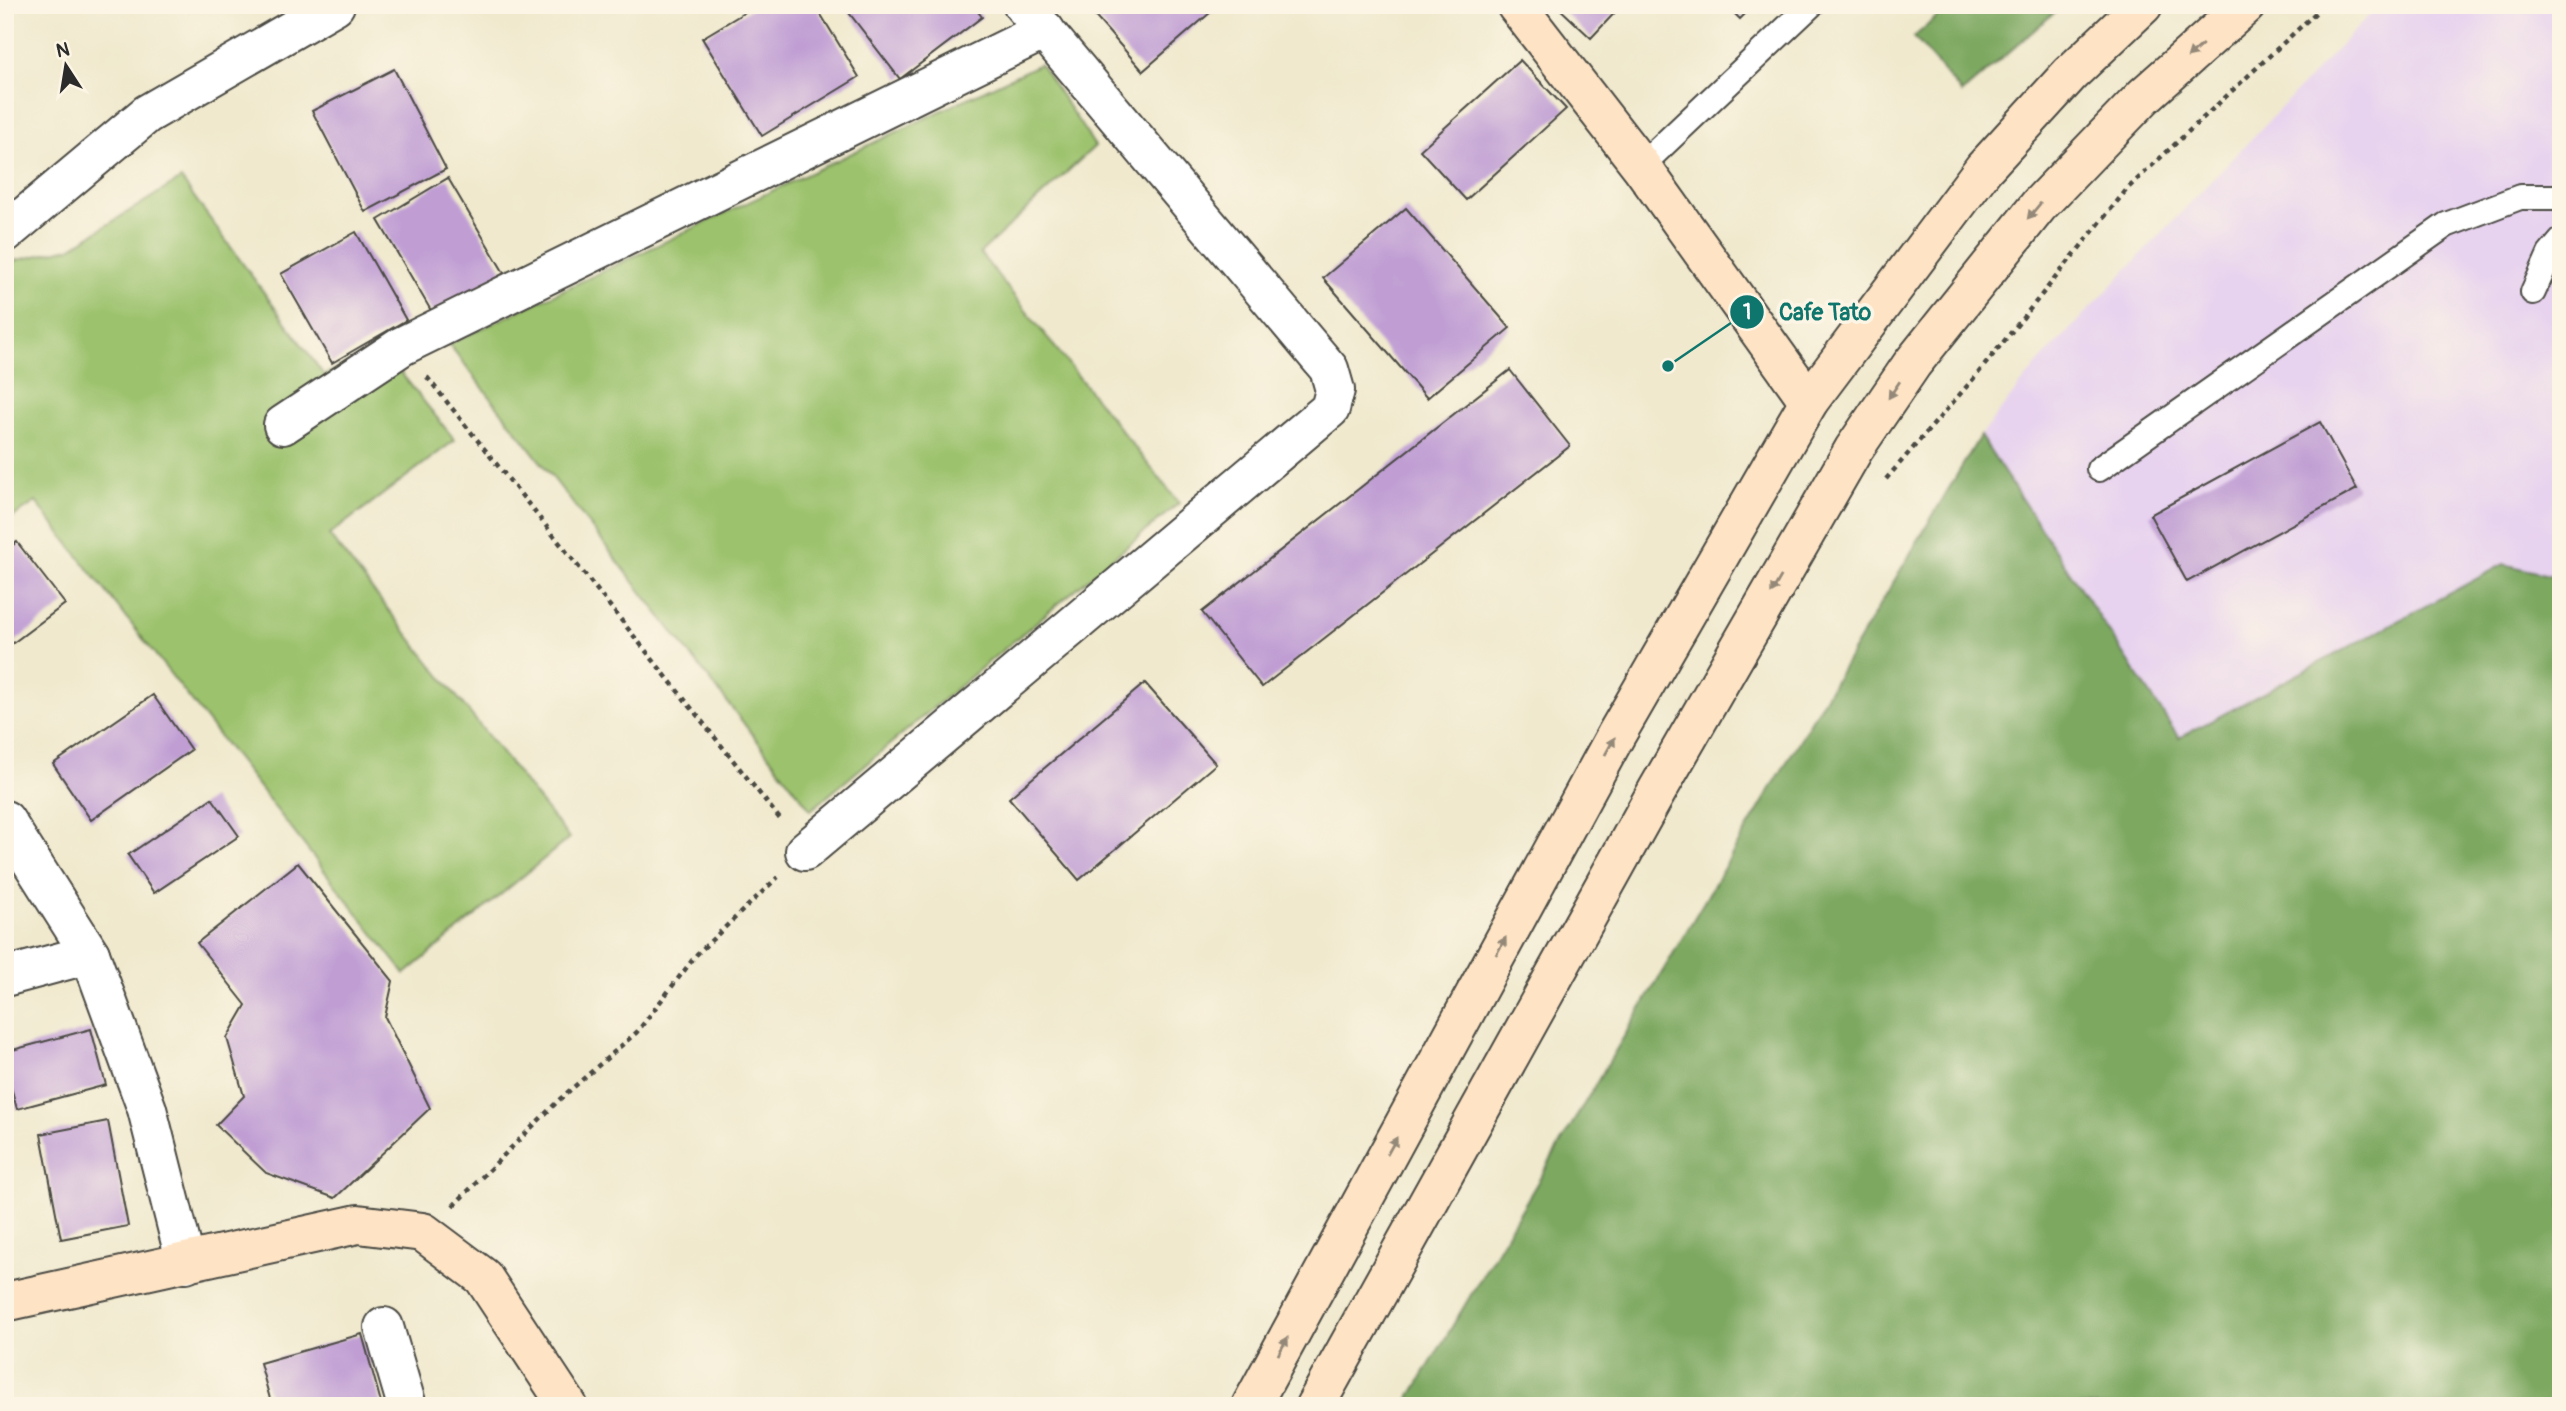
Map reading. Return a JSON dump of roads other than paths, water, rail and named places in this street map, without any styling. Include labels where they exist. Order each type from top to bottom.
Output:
[{"type":"main road","points":[[1516,5],[1641,166],[1810,401]]},
{"type":"main road","points":[[1251,1406],[1616,735],[1810,401],[1984,169],[2070,74],[2143,5]]},
{"type":"main road","points":[[1315,1406],[1657,791],[1854,449],[1912,364],[2039,205],[2144,96],[2246,5]]},
{"type":"main road","points":[[5,1302],[358,1224],[424,1232],[483,1278],[568,1406]]},
{"type":"street","points":[[5,233],[147,114],[335,5]]},
{"type":"street","points":[[283,425],[402,346],[1034,18],[1329,369],[1335,390],[1330,409],[805,851]]},
{"type":"street","points":[[5,820],[90,954],[147,1108],[186,1263]]},
{"type":"street","points":[[5,977],[90,954]]},
{"type":"street","points":[[384,1327],[407,1406]]},
{"type":"lane","points":[[1641,166],[1811,5]]},
{"type":"lane","points":[[2099,469],[2446,225],[2520,197],[2561,197]]},
{"type":"lane","points":[[2533,292],[2550,254],[2561,241]]},
{"type":"place","name":"Cafe Tato","points":[[1668,366]]}]
